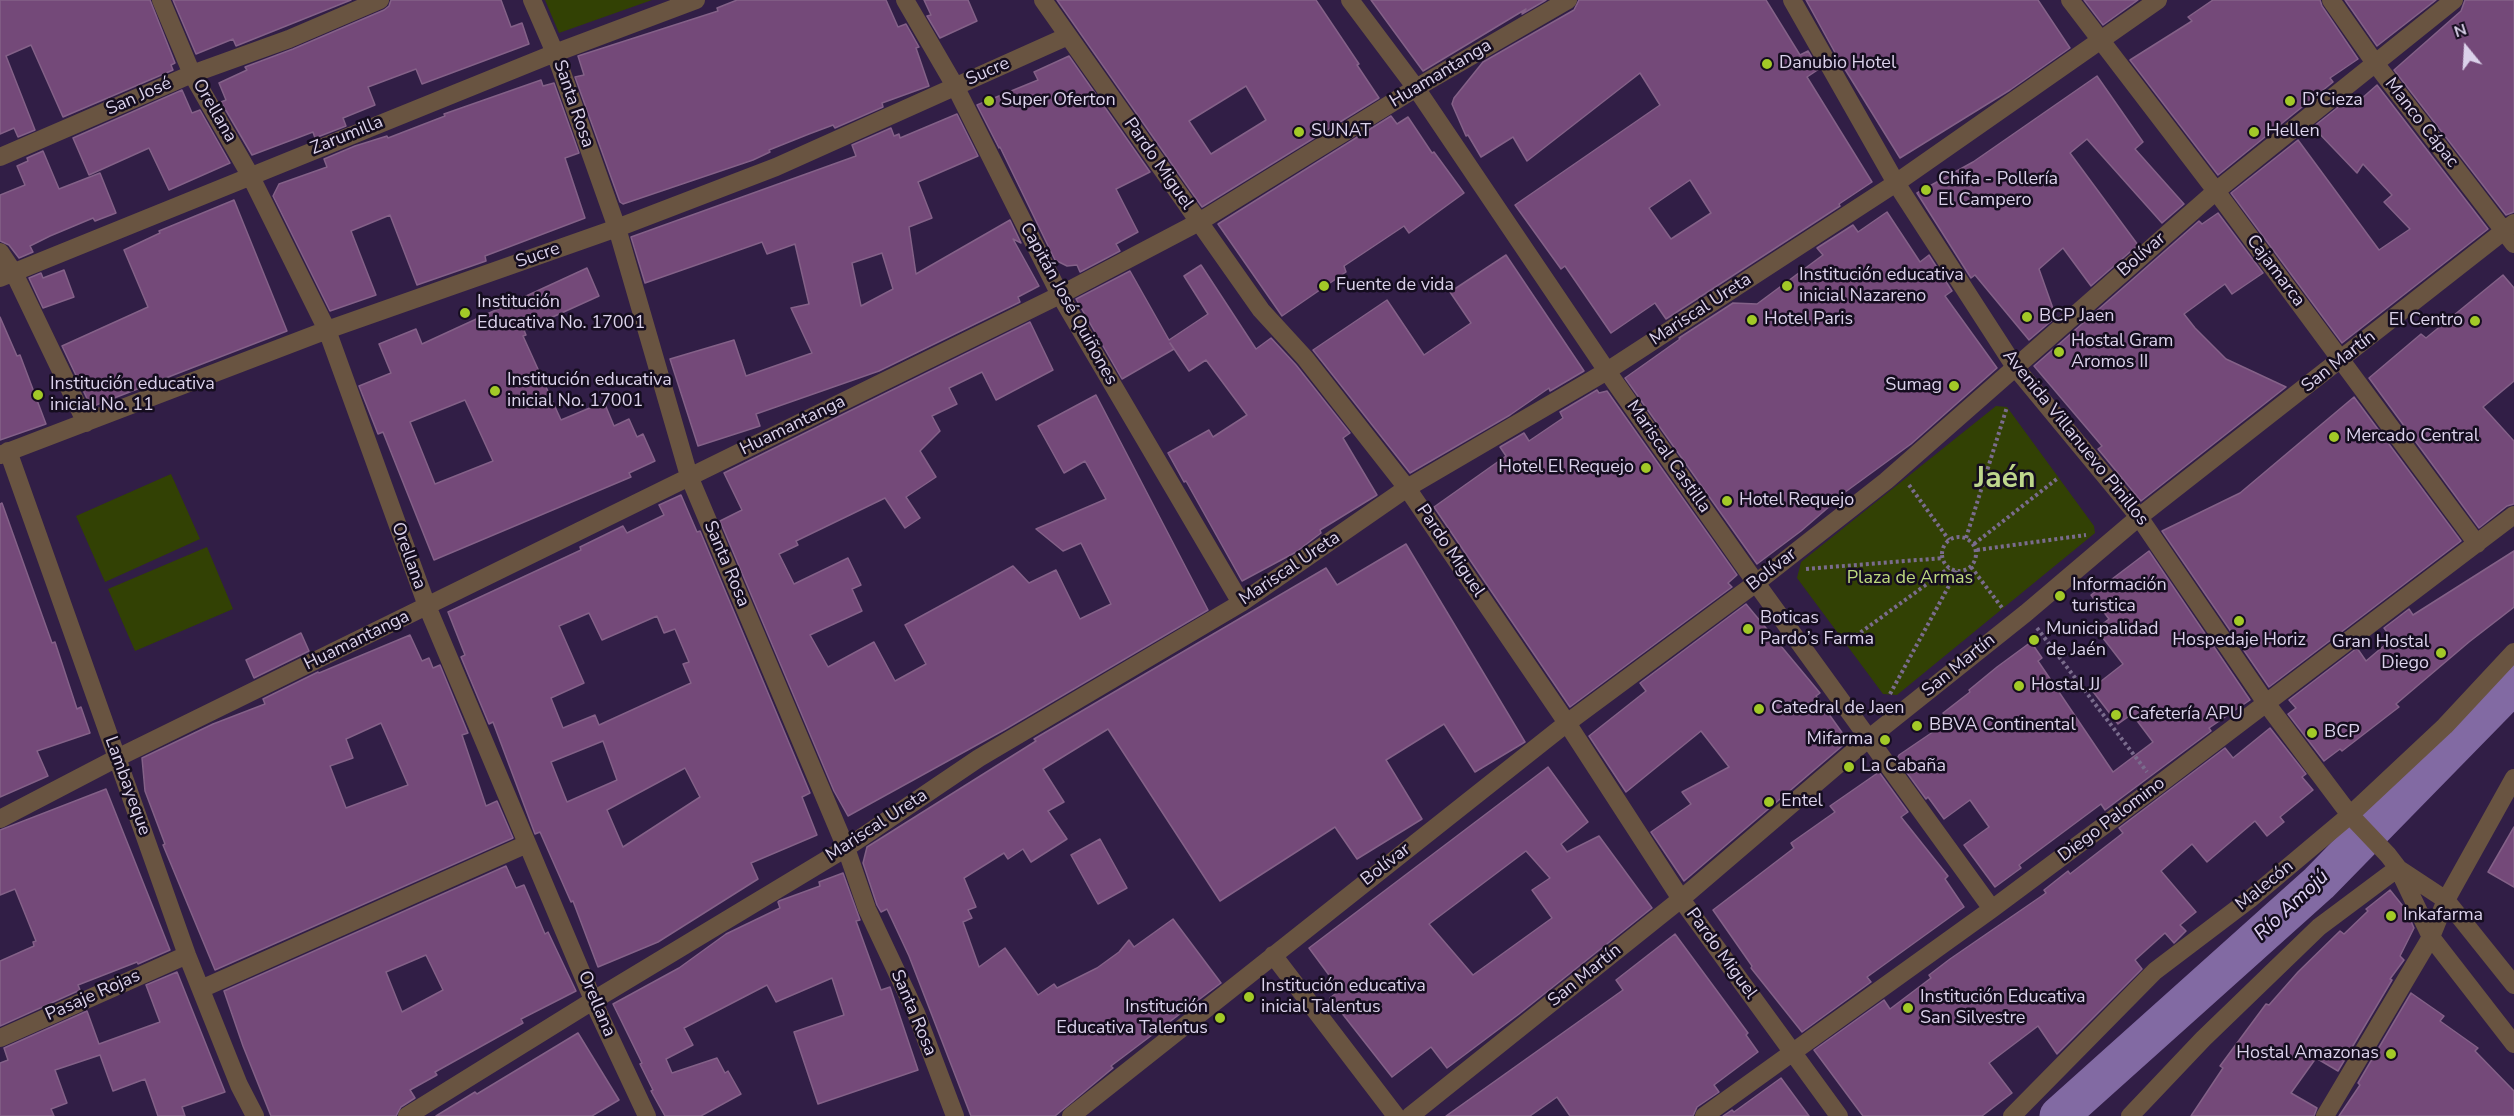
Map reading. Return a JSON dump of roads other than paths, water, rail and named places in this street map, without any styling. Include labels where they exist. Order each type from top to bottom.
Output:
[{"type":"street","name":"Orellana","points":[[161,0],[192,74],[250,175],[327,330],[427,606],[594,1000],[648,1116]]},
{"type":"street","name":"San José","points":[[0,158],[192,74],[289,39],[380,0]]},
{"type":"street","name":"Santa Rosa","points":[[532,0],[555,53],[617,228],[689,476],[846,848],[867,909],[916,1013],[955,1116]]},
{"type":"street","name":"Zarumilla","points":[[7,275],[555,53],[696,0]]},
{"type":"street","name":"Capitán José Quiñones","points":[[904,0],[955,86],[1060,296],[1241,603]]},
{"type":"street","name":"Pardo Miguel","points":[[1043,0],[1261,310],[1305,358],[1407,488],[1567,723],[1681,899],[1839,1116]]},
{"type":"street","name":"Mariscal Castilla","points":[[1350,0],[1416,88],[1607,371],[1756,583],[1992,909]]},
{"type":"street","name":"Huamantanga","points":[[0,819],[117,758],[1060,296],[1199,222],[1416,88],[1568,0]]},
{"type":"street","name":"Avenida Villanuevo Pinillos","points":[[1792,0],[1896,183],[2015,367],[2139,517],[2266,703],[2354,820],[2393,861]]},
{"type":"street","name":"Cajamarca","points":[[2070,0],[2216,191],[2477,544]]},
{"type":"street","name":"Mariscal Ureta","points":[[407,1116],[846,848],[980,758],[1241,603],[1407,488],[1607,371],[1896,183],[2158,0]]},
{"type":"street","name":"Manco Cápac","points":[[2331,0],[2375,63],[2511,232]]},
{"type":"street","name":"Bolívar","points":[[1071,1116],[1567,723],[1756,583],[1886,481],[2216,191],[2454,0]]},
{"type":"street","name":"Sucre","points":[[4,453],[327,330],[617,228],[776,167],[1068,36]]},
{"type":"street","name":"San Martín","points":[[1410,1116],[1681,899],[1868,739],[2026,613],[2139,517],[2511,232]]},
{"type":"street","points":[[0,252],[7,275],[86,423]]},
{"type":"street","name":"Lambayeque","points":[[4,453],[187,955],[239,1085],[255,1116]]},
{"type":"street","name":"Diego Palomino","points":[[1704,1116],[1992,909],[2514,515]]},
{"type":"street","name":"Malecón","points":[[2012,1116],[2155,971],[2354,820],[2514,652]]},
{"type":"street","points":[[2325,1116],[2431,937],[2446,900],[2514,778]]},
{"type":"street","points":[[201,989],[527,843]]},
{"type":"street","points":[[2393,861],[2446,900],[2514,985]]},
{"type":"street","points":[[2393,861],[2431,937],[2514,1044]]},
{"type":"street","points":[[2130,1116],[2203,1039],[2319,927],[2393,861]]},
{"type":"street","name":"Pasaje Rojas","points":[[0,1038],[187,955]]},
{"type":"street","points":[[1273,955],[1396,1116]]},
{"type":"waterway","name":"Río Amojú","points":[[2059,1116],[2319,883],[2514,684]]},
{"type":"place","name":"Danubio Hotel","points":[[1767,64]]},
{"type":"place","name":"Super Oferton","points":[[989,101]]},
{"type":"place","name":"D’Cieza","points":[[2290,101]]},
{"type":"place","name":"SUNAT","points":[[1299,132]]},
{"type":"place","name":"Hellen","points":[[2254,132]]},
{"type":"place","name":"Chifa - Pollería El Campero","points":[[1926,190]]},
{"type":"place","name":"Fuente de vida","points":[[1324,286]]},
{"type":"place","name":"Institución educativa inicial Nazareno","points":[[1787,286]]},
{"type":"place","name":"Institución Educativa No. 17001","points":[[465,313]]},
{"type":"place","name":"BCP Jaen","points":[[2027,317]]},
{"type":"place","name":"Hotel Paris","points":[[1752,320]]},
{"type":"place","name":"El Centro","points":[[2475,321]]},
{"type":"place","name":"Hostal Gram Aromos II","points":[[2059,352]]},
{"type":"place","name":"Sumag","points":[[1954,386]]},
{"type":"place","name":"Institución educativa inicial No. 17001","points":[[495,391]]},
{"type":"place","name":"Institución educativa inicial No. 11","points":[[38,395]]},
{"type":"place","name":"Mercado Central","points":[[2334,437]]},
{"type":"place","name":"Hotel El Requejo","points":[[1646,468]]},
{"type":"place","name":"Hotel Requejo","points":[[1727,501]]},
{"type":"place","name":"Información turistica","points":[[2060,596]]},
{"type":"place","name":"Hospedaje Horiz","points":[[2239,621]]},
{"type":"place","name":"Boticas Pardo’s Farma","points":[[1748,629]]},
{"type":"place","name":"Municipalidad de Jaén","points":[[2034,640]]},
{"type":"place","name":"Gran Hostal Diego","points":[[2441,653]]},
{"type":"place","name":"Hostal JJ","points":[[2019,686]]},
{"type":"place","name":"Catedral de Jaen","points":[[1759,709]]},
{"type":"place","name":"Cafetería APU","points":[[2116,715]]},
{"type":"place","name":"BBVA Continental","points":[[1917,726]]},
{"type":"place","name":"BCP","points":[[2312,733]]},
{"type":"place","name":"Mifarma","points":[[1885,740]]},
{"type":"place","name":"La Cabaña","points":[[1849,767]]},
{"type":"place","name":"Entel","points":[[1769,802]]},
{"type":"place","name":"Inkafarma","points":[[2391,916]]},
{"type":"place","name":"Institución educativa inicial Talentus","points":[[1249,997]]},
{"type":"place","name":"Institución Educativa San Silvestre","points":[[1908,1008]]},
{"type":"place","name":"Institución Educativa Talentus","points":[[1220,1018]]},
{"type":"place","name":"Hostal Amazonas","points":[[2391,1054]]},
{"type":"district","name":"Jaén","points":[[2005,480]]},
{"type":"park label","name":"Plaza de Armas","points":[[1910,579]]}]
